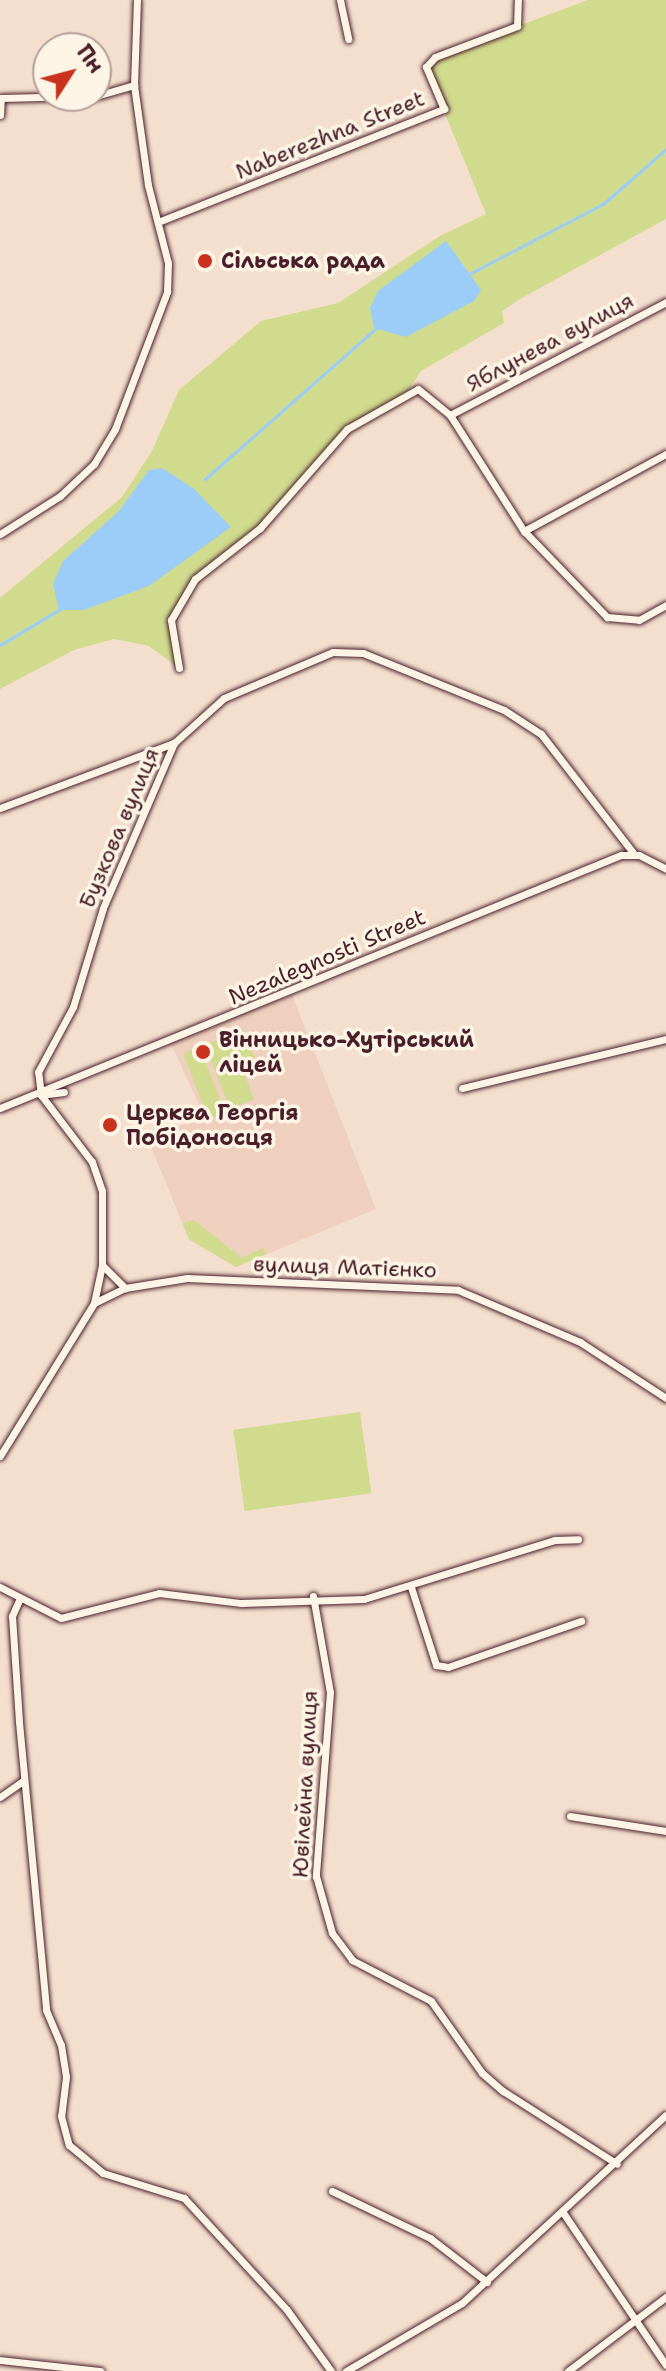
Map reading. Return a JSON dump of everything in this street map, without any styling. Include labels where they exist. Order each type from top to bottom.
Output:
[{"type":"street","points":[[0,534],[78,481],[115,429],[167,292],[134,85],[137,0]]},
{"type":"street","points":[[340,0],[348,39]]},
{"type":"street","name":"Naberezhna Street","points":[[158,222],[444,109],[426,67],[435,57],[517,26],[518,0]]},
{"type":"street","points":[[112,91],[134,85]]},
{"type":"street","points":[[0,115],[1,98],[32,97]]},
{"type":"street","name":"Яблунева вулиця","points":[[450,415],[666,302]]},
{"type":"street","points":[[179,668],[171,620],[195,579],[260,528],[322,451],[408,391],[428,391],[450,415],[524,531],[607,617],[639,620],[666,605]]},
{"type":"street","points":[[524,531],[666,454]]},
{"type":"street","name":"Бузкова вулиця","points":[[41,1095],[38,1072],[73,1007],[103,908],[174,743],[224,698],[333,652],[363,653],[504,710],[541,734],[634,854]]},
{"type":"street","points":[[0,808],[174,743]]},
{"type":"street","points":[[634,854],[666,869]]},
{"type":"street","name":"Nezalegnosti Street","points":[[41,1095],[634,854]]},
{"type":"street","points":[[462,1088],[666,1039]]},
{"type":"street","points":[[0,1108],[41,1095],[64,1092]]},
{"type":"street","points":[[0,1456],[94,1303],[102,1265],[102,1191],[92,1162],[41,1095]]},
{"type":"street","points":[[102,1265],[125,1288]]},
{"type":"street","name":"вулиця Матієнко","points":[[94,1303],[125,1288],[187,1278],[458,1290],[580,1342],[666,1398]]},
{"type":"street","points":[[0,1432],[9,1441]]},
{"type":"street","points":[[0,1587],[61,1618],[159,1593],[241,1603],[313,1596],[364,1599],[411,1587],[555,1540],[578,1539]]},
{"type":"street","points":[[411,1587],[436,1665],[448,1667],[581,1621]]},
{"type":"street","name":"Ювілейна вулиця","points":[[313,1596],[330,1692],[316,1876],[332,1933],[352,1960],[431,2001],[482,2073],[503,2091],[617,2164]]},
{"type":"street","points":[[20,1598],[12,1616],[24,1780],[46,2010],[61,2045],[66,2077],[61,2116],[69,2145],[103,2173],[184,2198],[287,2310],[331,2371]]},
{"type":"street","points":[[0,1797],[24,1780]]},
{"type":"street","points":[[570,1816],[666,1831]]},
{"type":"street","points":[[346,2371],[433,2324],[487,2282],[564,2214],[666,2115]]},
{"type":"street","points":[[332,2191],[430,2238],[487,2282]]},
{"type":"street","points":[[564,2214],[666,2365]]},
{"type":"street","points":[[568,2371],[666,2297]]},
{"type":"street","points":[[0,2360],[100,2371]]},
{"type":"shaded area","points":[[291,992],[376,1209],[236,1267],[189,1240],[148,1139],[204,1116],[170,1042]]},
{"type":"green space","points":[[588,0],[666,0],[666,219],[502,311],[504,323],[421,371],[408,391],[336,439],[260,528],[202,571],[171,620],[179,668],[149,646],[114,639],[74,650],[0,689],[0,598],[122,497],[152,451],[179,390],[261,321],[338,303],[440,236],[486,214],[426,67],[435,57]]},
{"type":"green space","points":[[244,1030],[258,1067],[244,1073],[254,1099],[230,1109],[205,1045]]},
{"type":"green space","points":[[200,1047],[225,1113],[209,1120],[183,1053]]},
{"type":"green space","points":[[194,1220],[242,1258],[263,1248],[266,1254],[236,1267],[189,1239],[183,1223]]},
{"type":"green space","points":[[360,1412],[371,1493],[245,1511],[233,1430]]},
{"type":"water","points":[[446,241],[481,290],[474,301],[406,337],[374,328],[370,308],[378,291]]},
{"type":"water","points":[[162,468],[194,489],[231,527],[149,586],[84,610],[59,610],[53,584],[63,561],[118,512],[149,470]]},
{"type":"waterway","points":[[469,274],[603,204],[666,149]]},
{"type":"waterway","points":[[205,479],[376,328]]},
{"type":"waterway","points":[[0,645],[62,608]]},
{"type":"place","name":"Сільська рада","points":[[205,261]]},
{"type":"place","name":"Вінницько-Хутірський ліцей","points":[[203,1052]]},
{"type":"place","name":"Церква Георгія Побідоносця","points":[[110,1125]]}]
